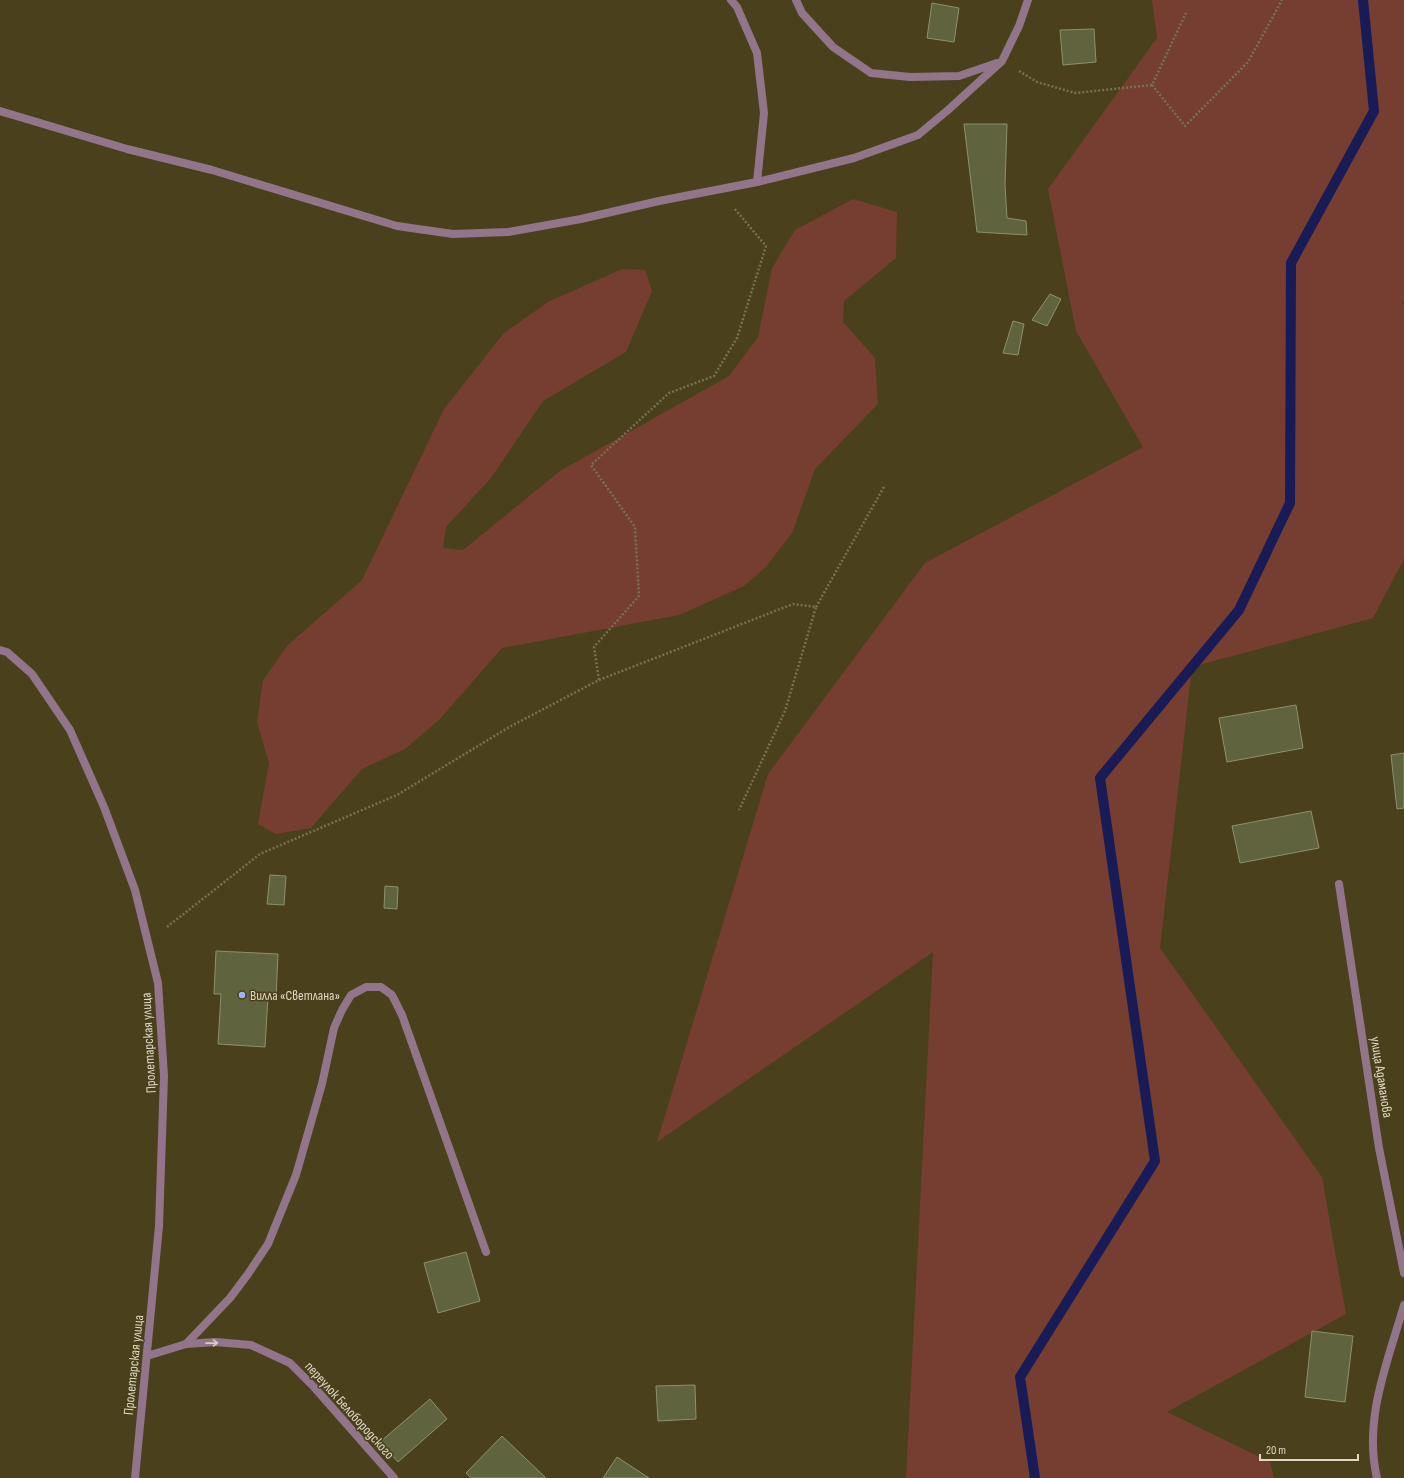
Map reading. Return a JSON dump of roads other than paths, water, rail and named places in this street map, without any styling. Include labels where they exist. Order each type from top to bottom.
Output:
[{"type":"street","points":[[731,0],[737,7],[757,53],[764,113],[757,182]]},
{"type":"street","points":[[796,0],[802,13],[833,47],[872,73],[910,77],[959,76],[1002,61]]},
{"type":"street","points":[[0,111],[127,149],[212,170],[396,226],[453,234],[508,232],[581,219],[659,201],[757,182],[854,158],[918,135],[1002,61],[1019,26],[1028,0]]},
{"type":"street","name":"Пролетарская улица","points":[[0,650],[7,652],[32,674],[70,730],[107,814],[135,890],[158,983],[164,1076],[159,1226],[135,1478]]},
{"type":"street","name":"улица Адаманова","points":[[1339,884],[1379,1148],[1404,1273]]},
{"type":"street","points":[[186,1344],[230,1298],[268,1244],[296,1175],[322,1084],[334,1028],[351,995],[366,987],[381,987],[392,995],[402,1015],[486,1252]]},
{"type":"street","points":[[1377,1478],[1374,1463],[1373,1430],[1379,1386],[1404,1305]]},
{"type":"street","name":"переулок Белобородского","points":[[147,1356],[186,1344],[216,1342],[251,1346],[290,1363],[314,1387],[394,1478]]},
{"type":"waterway","points":[[1035,1478],[1020,1377],[1155,1161],[1100,778],[1239,610],[1290,503],[1291,263],[1374,111],[1363,0]]},
{"type":"place","name":"Вилла «Светлана»","points":[[242,995]]}]
